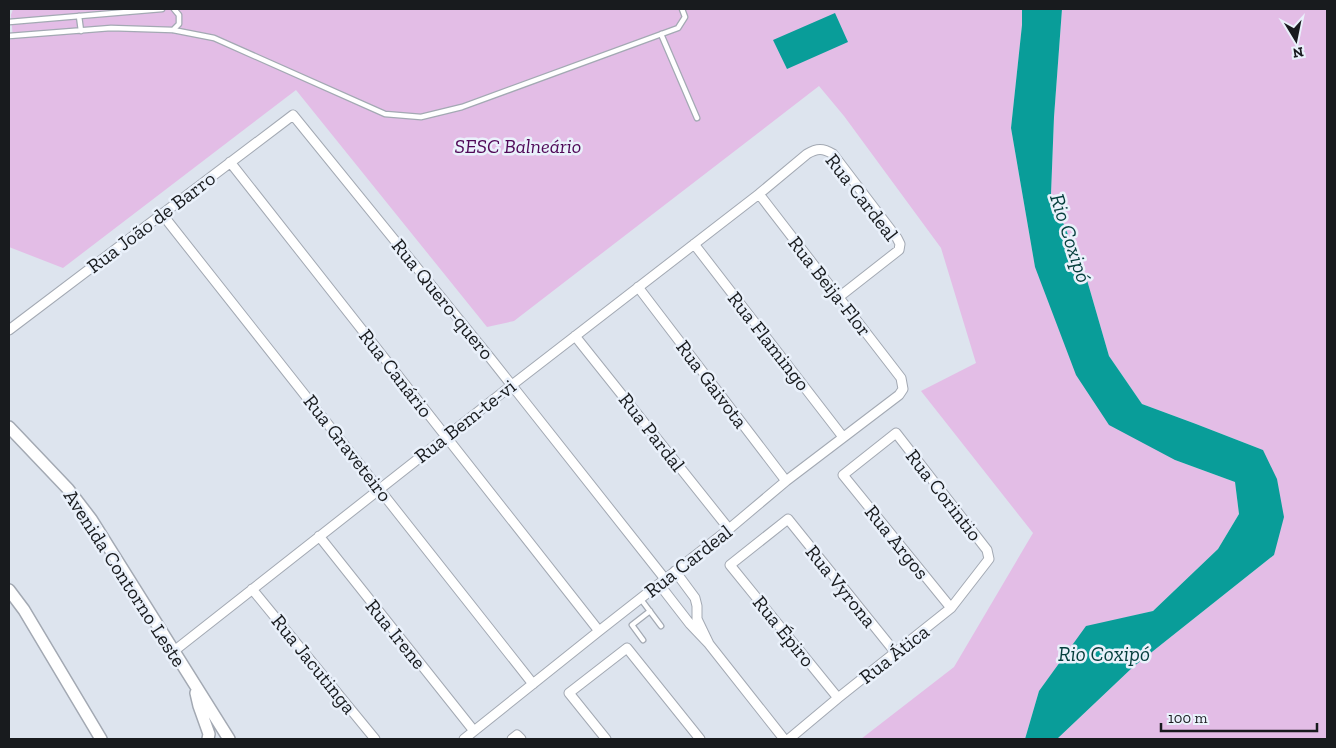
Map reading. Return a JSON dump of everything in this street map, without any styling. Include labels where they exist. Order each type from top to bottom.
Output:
[{"type":"street","name":"Rua João de Barro","points":[[9,330],[293,115]]},
{"type":"street","name":"Rua Quero-quero","points":[[293,115],[512,385],[664,580]]},
{"type":"street","name":"Rua Cardeal","points":[[759,194],[807,154],[816,149],[824,149],[833,154],[900,244],[899,250],[839,298]]},
{"type":"street","name":"Rua Canário","points":[[230,162],[599,630]]},
{"type":"street","name":"Rua Bem-te-vi","points":[[174,651],[379,488],[759,194]]},
{"type":"street","name":"Rua Beija-Flor","points":[[759,194],[901,378]]},
{"type":"street","name":"Rua Graveteiro","points":[[162,214],[533,684]]},
{"type":"street","name":"Rua Flamingo","points":[[694,244],[843,437]]},
{"type":"street","name":"Rua Gaivota","points":[[638,287],[786,481]]},
{"type":"street","name":"Rua Pardal","points":[[575,336],[728,529]]},
{"type":"street","name":"Rua Cardeal","points":[[464,739],[786,481],[899,395],[903,389],[901,378]]},
{"type":"street","name":"Avenida Contorno Leste","points":[[9,427],[68,489],[92,519],[229,739]]},
{"type":"street","name":"Rua Corintio","points":[[843,475],[896,433],[986,550],[989,559]]},
{"type":"street","name":"Rua Argos","points":[[843,475],[951,608]]},
{"type":"street","name":"Rua Vyrona","points":[[730,565],[788,519],[895,652]]},
{"type":"street","name":"Rua Irene","points":[[319,536],[474,731]]},
{"type":"street","name":"Rua Ática","points":[[789,739],[951,608],[989,559]]},
{"type":"street","name":"Rua Épiro","points":[[730,565],[838,698]]},
{"type":"street","points":[[664,580],[695,598],[697,620],[709,644]]},
{"type":"street","points":[[664,580],[683,608],[688,622],[709,644],[784,739]]},
{"type":"street","name":"Rua Jacutinga","points":[[252,589],[375,739]]},
{"type":"street","points":[[9,590],[24,610],[101,739]]},
{"type":"street","points":[[606,739],[569,694],[627,648],[700,739]]},
{"type":"street","points":[[194,685],[209,734],[208,739]]},
{"type":"street","points":[[94,725],[110,739]]},
{"type":"lane","points":[[9,22],[162,9]]},
{"type":"lane","points":[[173,30],[179,24],[179,15],[174,9]]},
{"type":"lane","points":[[9,36],[112,28],[173,30],[214,38],[385,114],[421,117],[462,107],[678,28],[685,17],[682,9]]},
{"type":"lane","points":[[79,16],[81,30]]},
{"type":"lane","points":[[661,34],[697,118]]},
{"type":"lane","points":[[640,598],[661,626]]},
{"type":"lane","points":[[643,640],[632,626],[650,611]]},
{"type":"green space","name":"SESC Balneário","points":[[13,9],[1022,9],[1011,128],[1035,267],[1175,460],[1235,482],[1239,514],[1218,549],[1153,611],[1086,627],[1039,691],[1025,739],[861,739],[954,667],[1033,533],[921,391],[976,363],[941,248],[844,116],[819,86],[514,321],[487,327],[296,90],[63,268],[9,247],[9,40],[13,39],[11,15]]},
{"type":"green space","points":[[1062,9],[1327,9],[1327,739],[1057,739],[1133,667],[1274,555],[1263,450],[1142,404],[1109,356],[1087,280],[1051,194],[1054,117]]},
{"type":"water","name":"Rio Coxipó","points":[[1022,9],[1062,9],[1054,117],[1051,194],[1087,280],[1109,356],[1142,404],[1263,450],[1277,479],[1284,517],[1274,555],[1133,667],[1057,739],[1025,739],[1039,691],[1086,626],[1153,611],[1218,549],[1239,514],[1235,482],[1175,460],[1109,425],[1076,375],[1035,267],[1011,128]]},
{"type":"water","points":[[835,13],[848,42],[787,69],[773,40]]}]
